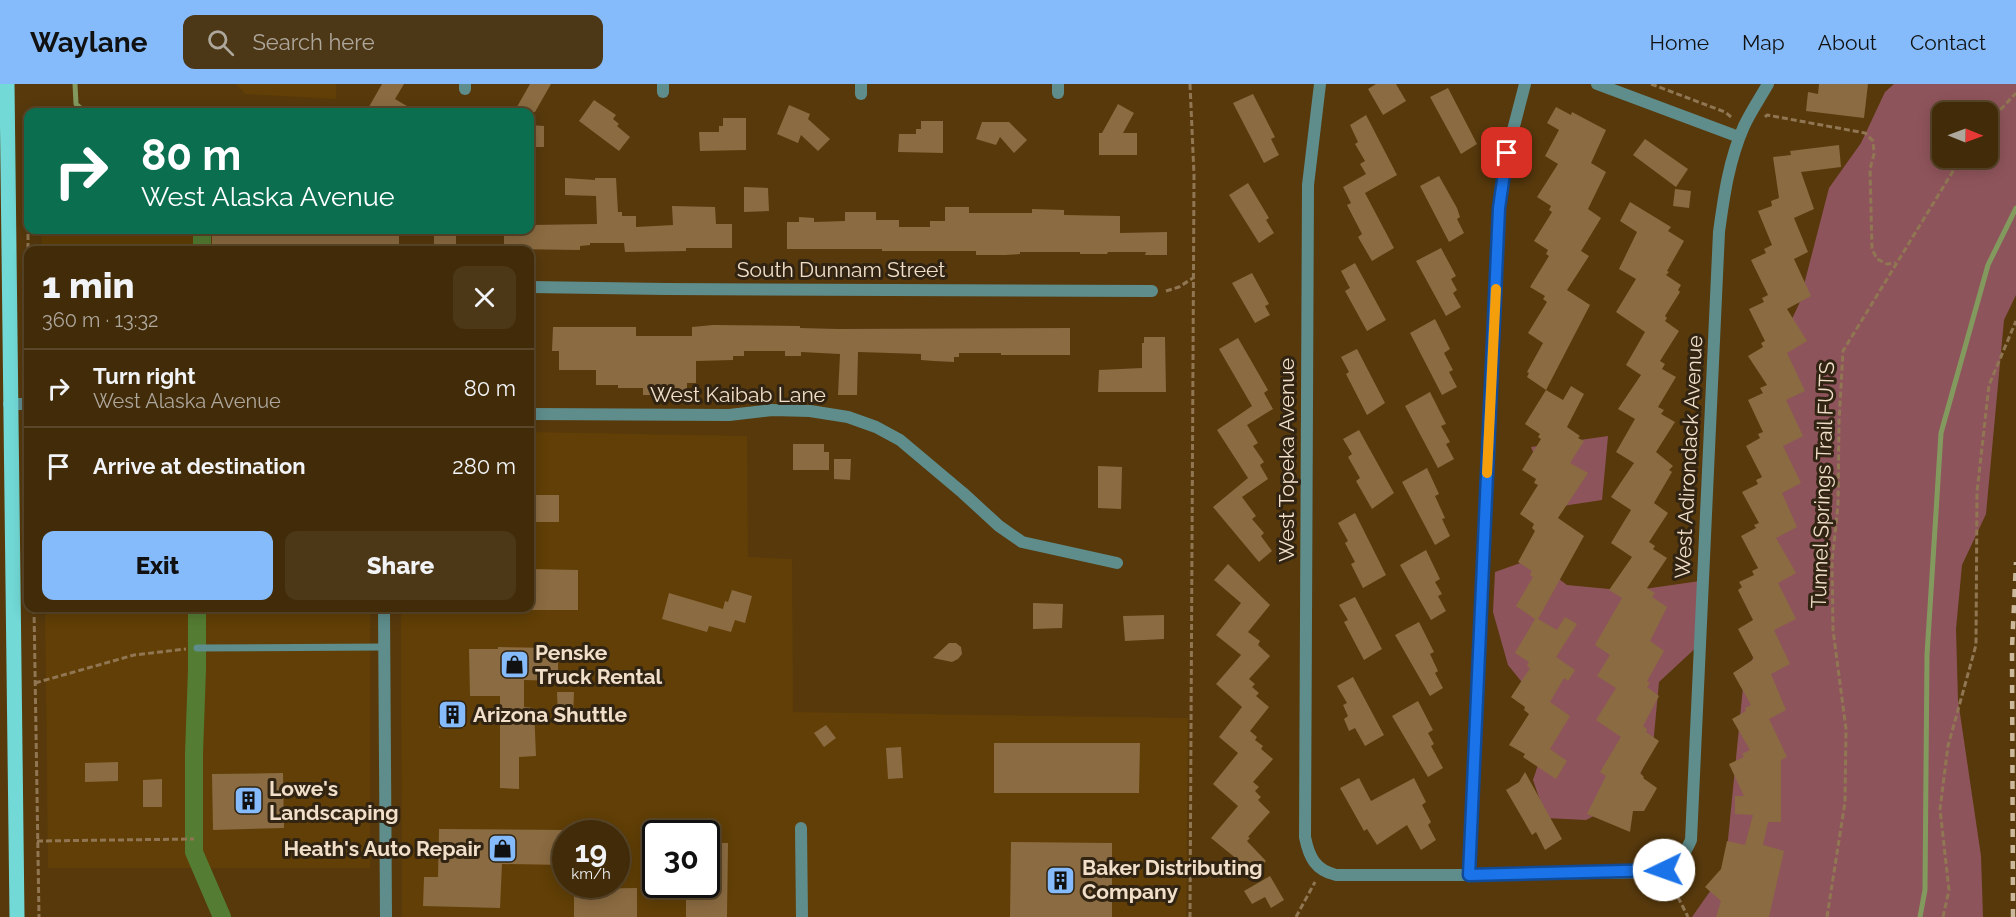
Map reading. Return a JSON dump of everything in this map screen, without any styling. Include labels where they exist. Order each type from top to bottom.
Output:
[{"type":"main road","points":[[7,84],[9,404],[17,917]]},
{"type":"street","name":"West Topeka Avenue","points":[[1320,84],[1308,185],[1305,837],[1314,863],[1324,872],[1336,875],[1469,875]]},
{"type":"street","points":[[1525,84],[1507,153],[1499,208],[1469,875],[1664,870]]},
{"type":"street","points":[[1597,84],[1739,137]]},
{"type":"street","name":"West Adirondack Avenue","points":[[1664,870],[1685,855],[1691,840],[1719,232],[1726,184],[1739,137],[1768,84]]},
{"type":"street","name":"South Dunnam Street","points":[[534,287],[1152,291]]},
{"type":"street","points":[[9,404],[24,404]]},
{"type":"street","name":"West Kaibab Lane","points":[[534,414],[729,415],[772,410],[810,411],[848,417],[876,427],[900,440],[999,526],[1022,542],[1117,563]]},
{"type":"street","points":[[384,612],[386,917]]},
{"type":"street","points":[[801,828],[802,917]]},
{"type":"lane","points":[[197,648],[385,647]]},
{"type":"path","points":[[1190,84],[1194,176],[1190,917]]},
{"type":"path","points":[[1651,84],[1725,112],[1731,117]]},
{"type":"path","points":[[1998,112],[2016,93]]},
{"type":"path","points":[[1767,115],[1865,133],[1873,141],[1874,154],[1870,169],[1872,249],[1877,260],[1887,264],[1896,263]]},
{"type":"path","name":"Tunnel Springs Trail FUTS","points":[[1827,917],[1845,802],[1846,729],[1833,630],[1832,562],[1838,505],[1843,351],[1955,168]]},
{"type":"path","points":[[1152,291],[1166,291],[1179,287],[1193,278]]},
{"type":"path","points":[[1943,917],[1948,890],[1940,809],[1948,746],[1976,645],[1977,492],[1989,385],[2016,321]]},
{"type":"path","points":[[34,612],[39,917]]},
{"type":"path","points":[[35,683],[134,655],[197,648]]},
{"type":"path","points":[[37,841],[194,839]]},
{"type":"path","points":[[1664,870],[1688,917]]},
{"type":"path","points":[[1296,917],[1316,880]]},
{"type":"shaded area","points":[[236,84],[336,84],[336,99],[245,94]]},
{"type":"shaded area","points":[[1894,84],[2016,84],[2016,295],[2004,320],[1986,514],[1962,565],[1956,629],[1958,700],[1981,856],[1983,917],[1692,917],[1725,870],[1744,677],[1768,626],[1775,355],[1799,304],[1829,188],[1861,143],[1885,92]]},
{"type":"shaded area","points":[[41,234],[358,234],[358,246],[42,246]]},
{"type":"shaded area","points":[[534,432],[747,436],[748,557],[792,559],[793,712],[1188,718],[1186,917],[402,917],[401,612],[534,612]]},
{"type":"shaded area","points":[[1608,436],[1602,500],[1556,507],[1531,447]]},
{"type":"shaded area","points":[[1532,559],[1567,585],[1630,591],[1707,580],[1700,644],[1659,682],[1653,746],[1629,798],[1586,820],[1546,818],[1533,780],[1544,747],[1537,701],[1508,665],[1493,612],[1495,572]]},
{"type":"shaded area","points":[[45,612],[370,612],[370,868],[48,868]]},
{"type":"building","points":[[382,84],[404,84],[395,99],[410,108],[368,108]]},
{"type":"building","points":[[530,84],[551,84],[535,112],[534,108],[516,108]]},
{"type":"building","points":[[1376,84],[1396,84],[1406,101],[1383,115],[1368,89]]},
{"type":"building","points":[[1819,84],[1868,84],[1864,118],[1806,111],[1808,92],[1818,94]]},
{"type":"building","points":[[1448,88],[1477,144],[1461,154],[1430,97]]},
{"type":"building","points":[[1253,94],[1275,137],[1271,139],[1279,155],[1264,163],[1233,103]]},
{"type":"building","points":[[594,100],[616,115],[613,119],[619,124],[617,126],[630,137],[619,151],[579,121]]},
{"type":"building","points":[[1118,104],[1134,113],[1123,133],[1137,133],[1137,155],[1099,155],[1099,133],[1102,133]]},
{"type":"building","points":[[789,105],[810,114],[808,119],[830,139],[818,151],[801,135],[798,143],[777,134]]},
{"type":"building","points":[[1556,107],[1571,115],[1572,112],[1606,130],[1591,163],[1606,172],[1588,209],[1601,218],[1581,251],[1589,256],[1567,290],[1590,305],[1546,390],[1527,377],[1529,373],[1527,372],[1543,343],[1528,333],[1547,302],[1543,299],[1545,296],[1530,287],[1549,256],[1546,254],[1548,250],[1534,241],[1552,212],[1549,210],[1551,206],[1537,197],[1558,164],[1545,156],[1559,130],[1547,123]]},
{"type":"building","points":[[1366,115],[1397,175],[1365,193],[1394,248],[1372,261],[1358,237],[1362,234],[1347,205],[1351,203],[1343,187],[1366,174],[1360,164],[1365,161],[1355,144],[1358,142],[1350,125]]},
{"type":"building","points":[[723,118],[746,118],[746,150],[700,151],[699,132],[719,132],[719,126],[723,126]]},
{"type":"building","points":[[921,121],[943,121],[943,153],[898,152],[899,134],[916,134],[916,129],[921,129]]},
{"type":"building","points":[[982,122],[1009,122],[1027,140],[1014,153],[1000,137],[996,145],[976,139]]},
{"type":"building","points":[[534,125],[544,126],[544,147],[534,147]]},
{"type":"building","points":[[1645,139],[1688,169],[1676,187],[1633,155]]},
{"type":"building","points":[[1839,145],[1841,167],[1801,172],[1814,209],[1794,218],[1808,252],[1794,259],[1811,296],[1787,309],[1807,341],[1787,353],[1805,391],[1786,400],[1803,436],[1783,446],[1801,483],[1782,493],[1797,527],[1776,538],[1796,573],[1778,583],[1796,619],[1774,630],[1790,664],[1771,674],[1786,710],[1769,719],[1787,757],[1781,760],[1781,822],[1768,822],[1763,845],[1784,851],[1769,917],[1716,917],[1721,901],[1705,887],[1721,869],[1727,841],[1745,845],[1753,815],[1735,814],[1735,796],[1744,796],[1729,764],[1744,757],[1742,754],[1750,750],[1732,719],[1746,711],[1745,708],[1751,705],[1733,673],[1754,659],[1738,629],[1753,620],[1738,590],[1742,587],[1739,582],[1754,575],[1752,571],[1758,568],[1741,536],[1756,528],[1754,525],[1759,523],[1742,492],[1758,484],[1756,480],[1762,477],[1746,446],[1760,438],[1758,434],[1763,432],[1748,400],[1763,393],[1760,388],[1767,385],[1748,356],[1763,347],[1761,343],[1765,341],[1749,309],[1764,302],[1762,298],[1768,295],[1751,260],[1766,253],[1764,249],[1772,245],[1758,211],[1772,206],[1771,201],[1779,198],[1773,157],[1791,155],[1790,151]]},
{"type":"building","points":[[1439,176],[1457,208],[1460,217],[1457,219],[1464,233],[1449,242],[1420,186]]},
{"type":"building","points":[[565,178],[595,180],[595,178],[616,178],[618,212],[622,212],[622,216],[636,216],[636,227],[673,225],[672,206],[715,207],[716,224],[732,224],[732,248],[625,252],[624,243],[590,243],[590,245],[580,246],[580,250],[534,249],[534,246],[504,246],[504,234],[534,234],[534,225],[597,224],[596,196],[565,195]]},
{"type":"building","points":[[1248,183],[1269,218],[1266,220],[1274,233],[1259,243],[1229,195]]},
{"type":"building","points":[[744,187],[768,188],[769,211],[744,212]]},
{"type":"building","points":[[1675,189],[1691,191],[1689,208],[1673,206]]},
{"type":"building","points":[[1630,202],[1671,227],[1668,231],[1684,241],[1666,275],[1681,285],[1678,290],[1680,292],[1665,316],[1667,318],[1665,321],[1679,331],[1660,361],[1665,364],[1662,369],[1676,377],[1658,407],[1664,410],[1661,414],[1675,422],[1656,452],[1673,466],[1669,470],[1672,472],[1654,503],[1668,513],[1649,542],[1655,546],[1653,549],[1667,558],[1647,588],[1655,593],[1652,597],[1667,607],[1650,641],[1664,651],[1647,681],[1650,683],[1647,687],[1659,696],[1643,726],[1647,729],[1646,732],[1659,741],[1640,773],[1657,788],[1644,811],[1633,811],[1630,832],[1587,814],[1606,776],[1600,772],[1621,737],[1596,720],[1616,688],[1597,676],[1610,655],[1595,645],[1622,598],[1609,590],[1632,557],[1611,543],[1631,510],[1611,497],[1634,463],[1616,452],[1635,419],[1618,409],[1641,375],[1626,365],[1645,332],[1616,312],[1636,279],[1619,269],[1637,232],[1620,221]]},
{"type":"building","points":[[945,207],[969,207],[969,213],[1032,213],[1032,209],[1064,210],[1064,215],[1120,216],[1120,233],[1167,232],[1167,255],[1145,255],[1146,252],[1080,254],[1080,252],[1020,252],[1020,254],[976,255],[976,251],[787,249],[787,222],[799,222],[799,217],[814,218],[814,222],[845,221],[845,212],[876,212],[876,220],[899,220],[899,227],[930,227],[930,221],[945,221]]},
{"type":"building","points":[[212,234],[399,234],[399,246],[212,246]]},
{"type":"building","points":[[434,234],[456,234],[456,246],[434,246]]},
{"type":"building","points":[[1441,248],[1456,276],[1451,279],[1457,290],[1453,293],[1461,307],[1446,316],[1416,261]]},
{"type":"building","points":[[1355,263],[1386,320],[1367,331],[1345,291],[1350,288],[1341,271]]},
{"type":"building","points":[[1252,273],[1269,304],[1265,306],[1270,315],[1255,323],[1232,283]]},
{"type":"building","points":[[1435,319],[1450,349],[1444,353],[1453,370],[1449,372],[1457,387],[1442,395],[1410,333]]},
{"type":"building","points":[[713,325],[838,329],[1070,328],[1070,355],[959,353],[959,357],[954,357],[954,362],[921,360],[921,354],[858,352],[857,395],[838,395],[840,354],[801,352],[801,356],[785,356],[785,351],[744,351],[744,356],[733,356],[733,360],[696,361],[696,383],[687,383],[687,395],[643,395],[643,388],[596,385],[596,370],[559,370],[559,351],[552,351],[553,327],[636,327],[636,336],[692,336],[692,327]]},
{"type":"building","points":[[1144,337],[1165,337],[1166,392],[1098,392],[1099,370],[1142,368]]},
{"type":"building","points":[[1238,338],[1268,390],[1264,393],[1273,409],[1247,425],[1258,443],[1253,446],[1264,462],[1260,465],[1268,479],[1242,497],[1256,516],[1252,519],[1264,533],[1261,536],[1272,551],[1259,562],[1213,507],[1248,478],[1217,430],[1252,406],[1219,349]]},
{"type":"building","points":[[1357,349],[1385,403],[1367,415],[1346,374],[1349,372],[1341,357]]},
{"type":"building","points":[[1571,386],[1584,394],[1567,427],[1584,441],[1570,463],[1588,473],[1558,518],[1584,536],[1538,619],[1557,630],[1565,617],[1577,624],[1556,657],[1575,670],[1568,681],[1564,678],[1550,702],[1570,716],[1550,749],[1567,761],[1556,779],[1523,757],[1525,754],[1509,745],[1529,714],[1524,710],[1525,707],[1511,697],[1530,668],[1527,666],[1529,662],[1515,653],[1535,619],[1516,606],[1533,577],[1530,575],[1532,571],[1518,562],[1535,531],[1532,528],[1534,524],[1520,514],[1538,485],[1534,483],[1536,479],[1522,470],[1541,439],[1538,437],[1540,434],[1525,424],[1546,390],[1563,400]]},
{"type":"building","points":[[1430,392],[1446,424],[1441,426],[1450,442],[1446,444],[1454,459],[1438,468],[1405,406]]},
{"type":"building","points":[[1359,430],[1394,493],[1372,509],[1356,481],[1360,478],[1348,457],[1352,454],[1343,439]]},
{"type":"building","points":[[793,444],[824,444],[824,452],[829,452],[829,470],[793,470]]},
{"type":"building","points":[[834,459],[851,459],[850,480],[834,479]]},
{"type":"building","points":[[1098,466],[1122,467],[1121,509],[1098,508]]},
{"type":"building","points":[[1427,468],[1439,494],[1435,496],[1450,536],[1435,545],[1402,482]]},
{"type":"building","points":[[534,495],[559,495],[559,522],[534,522]]},
{"type":"building","points":[[1355,513],[1386,575],[1363,588],[1351,564],[1355,562],[1345,543],[1348,541],[1338,523]]},
{"type":"building","points":[[1426,550],[1440,579],[1435,582],[1442,594],[1438,596],[1446,611],[1431,620],[1400,565]]},
{"type":"building","points":[[1228,564],[1270,605],[1248,632],[1260,641],[1258,645],[1270,656],[1249,679],[1255,684],[1252,687],[1259,693],[1256,696],[1269,707],[1250,731],[1257,737],[1255,740],[1263,746],[1261,749],[1273,759],[1253,782],[1259,787],[1255,791],[1261,797],[1258,800],[1270,812],[1248,837],[1250,838],[1247,841],[1266,861],[1254,873],[1211,838],[1238,806],[1213,784],[1238,753],[1219,737],[1242,707],[1216,684],[1241,655],[1216,635],[1241,603],[1214,580]]},
{"type":"building","points":[[534,569],[578,570],[578,610],[534,610]]},
{"type":"building","points":[[732,590],[752,596],[745,623],[735,620],[731,632],[709,626],[707,632],[662,619],[669,593],[723,609]]},
{"type":"building","points":[[1355,597],[1382,649],[1364,660],[1344,622],[1348,620],[1339,605]]},
{"type":"building","points":[[1033,603],[1063,604],[1062,628],[1033,629]]},
{"type":"building","points":[[1164,615],[1164,639],[1125,641],[1123,616]]},
{"type":"building","points":[[1419,622],[1434,652],[1430,654],[1438,671],[1435,673],[1443,688],[1430,696],[1395,635]]},
{"type":"building","points":[[949,643],[956,643],[961,647],[962,654],[958,659],[952,662],[933,658]]},
{"type":"building","points":[[498,647],[558,648],[558,681],[524,680],[524,707],[534,708],[536,756],[519,757],[519,789],[500,788],[500,696],[470,696],[469,649],[498,649]]},
{"type":"building","points":[[1353,677],[1384,735],[1365,746],[1355,728],[1349,731],[1344,719],[1348,716],[1343,705],[1347,703],[1337,686]]},
{"type":"building","points":[[557,692],[574,692],[573,718],[558,718]]},
{"type":"building","points":[[1418,701],[1433,730],[1428,733],[1434,744],[1431,746],[1443,768],[1428,777],[1392,716]]},
{"type":"building","name":"Arizona Shuttle","points":[[440,702],[464,702],[464,728],[439,728]]},
{"type":"building","points":[[826,725],[836,738],[824,747],[814,733]]},
{"type":"building","name":"Baker Distributing Company","points":[[994,743],[1140,743],[1139,793],[994,793]]},
{"type":"building","points":[[901,747],[903,778],[888,779],[886,748]]},
{"type":"building","points":[[118,762],[118,781],[85,782],[85,763]]},
{"type":"building","points":[[1525,772],[1562,839],[1545,850],[1536,832],[1532,835],[1506,790],[1519,782]]},
{"type":"building","name":"Lowe's Landscaping","points":[[283,773],[284,828],[213,830],[212,774]]},
{"type":"building","points":[[1359,778],[1371,801],[1414,778],[1426,802],[1422,805],[1431,822],[1428,825],[1436,840],[1421,850],[1407,825],[1377,845],[1367,829],[1364,831],[1340,788]]},
{"type":"building","points":[[162,779],[162,807],[143,807],[143,780]]},
{"type":"building","points":[[439,829],[552,830],[552,865],[502,864],[500,908],[423,906],[424,877],[438,877]]},
{"type":"building","name":"Baker Distributing Company","points":[[1011,842],[1112,843],[1112,917],[1010,917]]},
{"type":"building","points":[[720,843],[728,843],[727,917],[686,917],[686,898],[720,898]]},
{"type":"building","points":[[1270,876],[1284,900],[1271,908],[1265,897],[1252,904],[1244,891]]},
{"type":"building","points":[[630,888],[637,888],[637,917],[574,917],[574,898],[630,898]]},
{"type":"waterway","points":[[75,84],[76,104],[80,108]]},
{"type":"waterway","points":[[1920,917],[1925,890],[1927,655],[1941,433],[1988,265],[2016,208]]},
{"type":"waterway","points":[[202,234],[202,246]]},
{"type":"waterway","points":[[197,612],[194,852],[222,917]]},
{"type":"railway","points":[[2013,917],[2012,648],[2016,562]]},
{"type":"slow traffic","points":[[1487,473],[1496,289]]},
{"type":"place","name":"Penske Truck Rental","points":[[514,665]]},
{"type":"place","name":"Arizona Shuttle","points":[[452,715]]},
{"type":"place","name":"Lowe's Landscaping","points":[[248,801]]},
{"type":"place","name":"Heath's Auto Repair","points":[[502,849]]},
{"type":"place","name":"Baker Distributing Company","points":[[1061,880]]},
{"type":"route","points":[[1507,153],[1499,208],[1469,875],[1657,872],[1664,870]]}]
